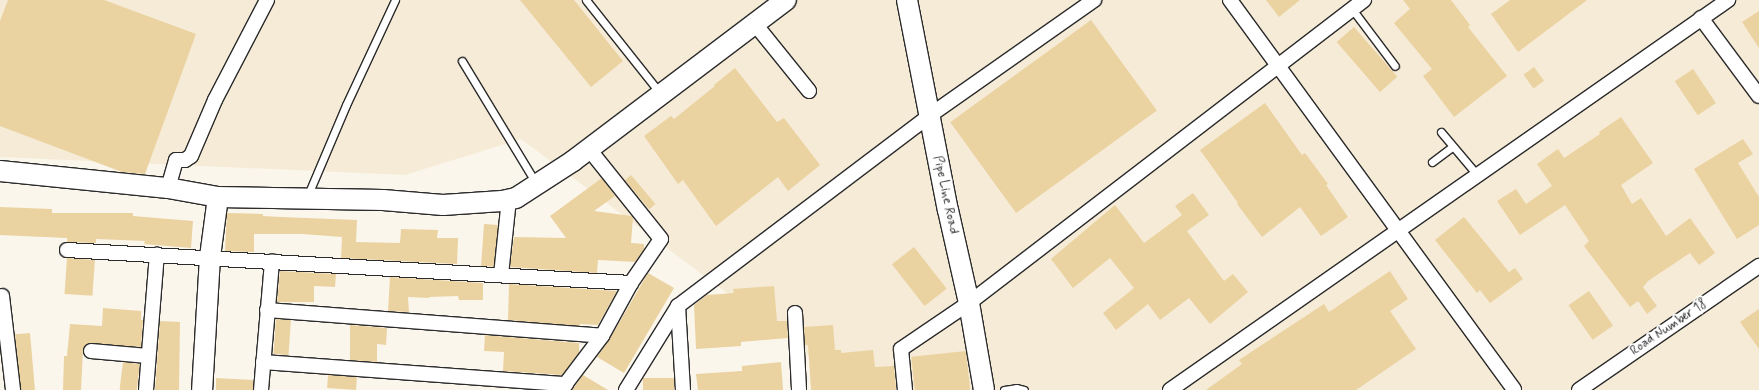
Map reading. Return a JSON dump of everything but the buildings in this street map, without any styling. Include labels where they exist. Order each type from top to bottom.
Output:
[{"type":"street","points":[[168,188],[176,160],[185,160],[191,156],[214,100],[266,0]]},
{"type":"street","name":"Pipe Line Road","points":[[907,0],[929,116],[969,303],[984,390]]},
{"type":"street","points":[[626,390],[678,306],[929,116],[1094,0]]},
{"type":"street","points":[[1230,0],[1514,390]]},
{"type":"street","points":[[905,390],[901,349],[969,303],[1364,0]]},
{"type":"street","points":[[1170,390],[1728,0]]},
{"type":"street","points":[[0,171],[168,188],[218,197],[383,200],[443,205],[516,198],[589,149],[755,24],[775,5]]},
{"type":"street","points":[[1701,18],[1759,96]]},
{"type":"street","points":[[755,24],[809,91]]},
{"type":"street","points":[[263,362],[564,387],[602,336],[630,282],[661,239],[589,149]]},
{"type":"street","points":[[202,390],[210,257],[218,197]]},
{"type":"street","points":[[502,275],[509,199]]},
{"type":"street","points":[[68,250],[630,282]]},
{"type":"street","points":[[146,390],[157,254]]},
{"type":"street","points":[[260,390],[272,261]]},
{"type":"street","name":"Road Number 18","points":[[1579,390],[1759,266]]},
{"type":"street","points":[[2,296],[13,390]]},
{"type":"street","points":[[678,306],[683,390]]},
{"type":"street","points":[[267,310],[602,336]]},
{"type":"street","points":[[795,313],[799,390]]},
{"type":"street","points":[[91,351],[148,356]]},
{"type":"lane","points":[[306,199],[346,105],[394,0]]},
{"type":"lane","points":[[586,0],[662,94]]},
{"type":"lane","points":[[1352,9],[1395,66]]},
{"type":"lane","points":[[462,61],[537,185]]},
{"type":"lane","points":[[1441,132],[1478,176]]},
{"type":"lane","points":[[1432,162],[1453,146]]},
{"type":"lane","points":[[1004,390],[1016,388],[1024,390]]},
{"type":"shaded area","points":[[0,0],[1759,0],[1759,390],[849,390],[795,344],[521,139],[405,175],[0,157]]}]
